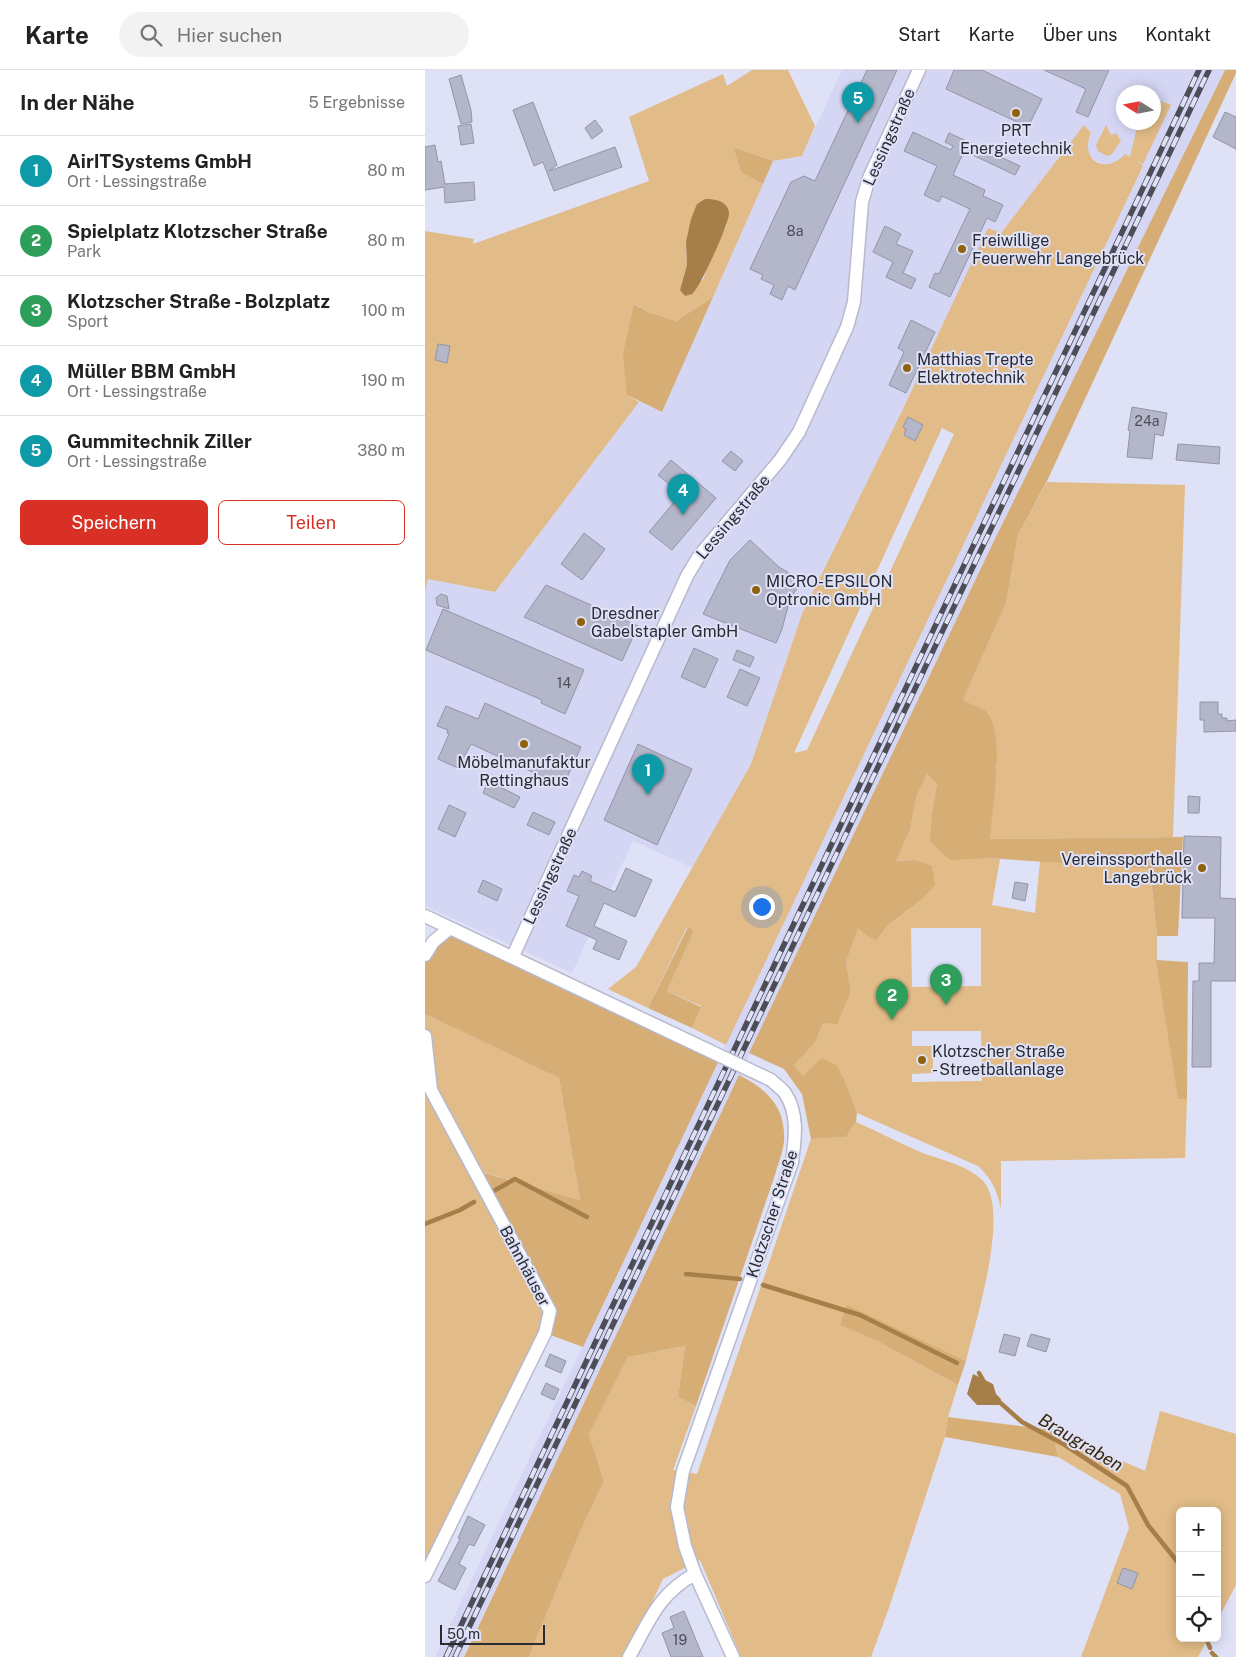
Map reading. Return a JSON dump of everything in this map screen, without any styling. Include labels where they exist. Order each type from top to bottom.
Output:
[{"type":"street","name":"Lessingstraße","points":[[513,956],[687,576],[699,556],[781,460],[799,432],[847,327],[854,302],[862,202],[869,178],[919,70]]},
{"type":"street","name":"Klotzscher Straße","points":[[425,916],[513,956],[771,1080],[785,1093],[794,1113],[795,1137],[792,1162],[683,1471],[677,1507],[685,1546],[695,1574],[733,1657]]},
{"type":"street","points":[[425,955],[433,942],[450,928]]},
{"type":"street","name":"Bahnhäuser","points":[[425,1036],[431,1090],[550,1312],[545,1333],[425,1576]]},
{"type":"street","points":[[629,1657],[659,1602],[676,1586],[695,1574]]},
{"type":"shaded area","points":[[752,70],[788,70],[815,126],[802,156],[773,161],[733,147],[741,172],[763,184],[713,297],[676,321],[648,312],[635,304],[627,395],[639,402],[495,592],[428,579],[425,591],[425,231],[474,239],[473,244],[649,181],[629,117],[723,74],[727,86]],"holes":[[[727,224],[711,257],[703,280],[680,290],[687,265],[686,242]]]},
{"type":"shaded area","points":[[842,70],[1225,70],[994,541],[463,1657],[435,1657],[1143,166],[1125,154],[1118,162],[1111,165],[1096,161],[1090,156],[1087,149],[1087,141],[1091,133],[1084,126],[1001,233],[988,228],[902,411],[802,614],[751,764],[693,868],[633,841],[572,973],[425,906],[425,591],[428,579],[495,592],[639,402],[662,412],[773,161],[802,156]]},
{"type":"shaded area","points":[[1225,70],[1236,70],[1236,73],[1047,481],[1018,535],[1006,603],[963,700],[984,710],[991,720],[995,734],[997,752],[990,839],[1183,837],[1178,936],[1157,936],[1150,869],[988,858],[950,860],[930,841],[932,812],[937,784],[927,773],[917,795],[910,830],[896,861],[915,860],[932,866],[935,885],[921,900],[888,925],[876,941],[858,928],[846,962],[851,991],[837,1024],[823,1023],[815,1043],[794,1065],[803,1076],[822,1058],[836,1065],[845,1081],[857,1113],[856,1122],[846,1137],[811,1139],[802,1094],[784,1069],[749,1053],[994,541]]},
{"type":"shaded area","points":[[1161,101],[1171,105],[1161,126]]},
{"type":"shaded area","points":[[1084,125],[1091,133],[1088,151],[1096,162],[1110,164],[1125,154],[1130,157],[1136,130],[1159,130],[1143,164],[1137,161],[1143,166],[726,1045],[692,1028],[701,1006],[667,991],[694,931],[687,927],[648,1008],[608,989],[636,967],[751,764],[802,614],[902,411],[988,228],[1001,233]],"holes":[[[942,428],[954,434],[807,750],[794,753]]]},
{"type":"shaded area","points":[[1106,125],[1111,135],[1116,133],[1121,141],[1112,154],[1107,156],[1098,151],[1096,145]]},
{"type":"shaded area","points":[[733,147],[773,161],[763,184],[741,172]]},
{"type":"shaded area","points":[[705,199],[724,203],[729,213],[728,219],[720,242],[696,290],[692,294],[685,296],[680,290],[687,265],[686,242],[691,219],[697,204]]},
{"type":"shaded area","points":[[713,297],[662,412],[627,395],[623,354],[634,304],[648,312],[676,321]]},
{"type":"shaded area","points":[[1047,482],[1185,485],[1173,837],[989,839],[997,765],[963,700],[1006,603],[1018,535]]},
{"type":"shaded area","points":[[927,772],[937,784],[932,812],[931,841],[988,858],[1000,859],[992,905],[1035,913],[1040,861],[1150,869],[1157,936],[1157,960],[1178,1098],[1187,1099],[1185,1158],[1001,1161],[1001,1209],[993,1186],[978,1166],[857,1113],[845,1081],[803,1077],[794,1065],[815,1043],[823,1023],[851,991],[846,962],[858,927],[876,941],[888,925],[921,900],[915,860],[896,861],[910,830],[917,795]],"holes":[[[911,928],[981,928],[981,986],[912,987]],[[912,1031],[981,1031],[982,1081],[912,1082],[912,1074],[933,1073],[933,1046],[912,1046]]]},
{"type":"shaded area","points":[[688,927],[694,931],[667,991],[701,1007],[692,1028],[648,1008]]},
{"type":"shaded area","points":[[451,930],[720,1058],[583,1347],[545,1333],[550,1311],[474,1170],[580,1200],[559,1078],[425,1014],[425,956]]},
{"type":"shaded area","points":[[1156,960],[1188,962],[1187,1099],[1178,1099]]},
{"type":"shaded area","points":[[425,1014],[559,1078],[580,1200],[475,1170],[550,1311],[425,1570],[425,1091],[431,1089],[425,1034]]},
{"type":"shaded area","points":[[739,1075],[758,1086],[773,1100],[782,1118],[784,1141],[782,1154],[696,1406],[678,1397],[685,1346],[628,1357],[589,1434],[604,1481],[580,1532],[529,1657],[464,1657]]},
{"type":"shaded area","points":[[856,1122],[918,1151],[969,1170],[983,1181],[991,1196],[993,1216],[992,1241],[983,1295],[966,1361],[847,1306],[840,1325],[875,1340],[958,1385],[948,1417],[945,1437],[871,1657],[741,1657],[700,1560],[663,1579],[624,1657],[529,1657],[580,1532],[604,1481],[589,1434],[628,1357],[685,1346],[678,1397],[696,1406],[673,1470],[697,1474],[811,1139],[846,1137]]},
{"type":"shaded area","points":[[847,1305],[966,1361],[958,1385],[877,1341],[840,1325]]},
{"type":"shaded area","points":[[973,1374],[993,1384],[996,1394],[1001,1399],[999,1405],[977,1405],[967,1394]]},
{"type":"shaded area","points":[[1160,1411],[1236,1434],[1236,1585],[1221,1613],[1221,1507],[1176,1507],[1176,1642],[1206,1642],[1198,1657],[1081,1657],[1129,1528],[1120,1494],[1058,1457],[1052,1430],[1145,1471]]},
{"type":"shaded area","points":[[948,1417],[1052,1430],[1058,1457],[945,1437]]},
{"type":"building","points":[[867,70],[897,70],[795,290],[788,286],[782,300],[770,294],[774,285],[761,279],[763,275],[750,269],[791,182],[804,176],[815,181]]},
{"type":"building","name":"PRT Energietechnik","points":[[954,70],[982,70],[1042,99],[1028,127],[946,89]]},
{"type":"building","points":[[1044,70],[1109,70],[1088,117],[1076,112],[1086,89]]},
{"type":"building","points":[[461,75],[471,110],[472,122],[461,124],[449,79]]},
{"type":"building","points":[[533,102],[557,165],[549,171],[615,147],[622,167],[554,191],[543,162],[534,166],[513,110]]},
{"type":"building","points":[[1225,112],[1236,117],[1236,149],[1213,137]]},
{"type":"building","points":[[595,120],[603,131],[592,139],[585,128]]},
{"type":"building","points":[[471,124],[474,143],[461,145],[458,126]]},
{"type":"building","points":[[913,132],[951,150],[953,146],[945,142],[949,133],[1020,166],[1015,175],[964,151],[953,175],[985,190],[983,196],[1003,205],[995,222],[987,218],[950,297],[929,287],[935,273],[939,274],[970,209],[942,196],[939,202],[924,195],[937,166],[904,151]]},
{"type":"building","points":[[435,145],[438,162],[441,161],[445,184],[474,182],[475,200],[445,203],[444,187],[425,190],[425,147]]},
{"type":"building","points":[[885,226],[901,234],[896,244],[913,251],[903,273],[916,279],[911,289],[886,277],[893,262],[873,252]]},
{"type":"building","name":"Matthias Trepte Elektrotechnik","points":[[911,320],[935,332],[906,393],[889,385],[904,352],[898,348]]},
{"type":"building","points":[[438,344],[450,346],[447,363],[435,360]]},
{"type":"building","points":[[1132,407],[1167,413],[1163,436],[1155,434],[1152,459],[1127,457],[1130,431],[1128,430]]},
{"type":"building","points":[[908,417],[923,425],[915,441],[904,435],[906,429],[903,427]]},
{"type":"building","points":[[1178,444],[1220,447],[1219,464],[1176,460]]},
{"type":"building","points":[[731,451],[743,461],[735,471],[722,461]]},
{"type":"building","points":[[671,460],[716,498],[672,550],[649,532],[681,494],[658,475]]},
{"type":"building","points":[[584,533],[605,549],[582,580],[561,564]]},
{"type":"building","name":"MICRO-EPSILON Optronic GmbH","points":[[750,540],[779,567],[802,581],[790,599],[776,643],[703,614],[730,560]]},
{"type":"building","name":"Dresdner Gabelstapler GmbH","points":[[546,585],[638,626],[622,661],[524,617]]},
{"type":"building","points":[[441,594],[447,596],[449,609],[437,605],[436,598]]},
{"type":"building","points":[[443,609],[584,670],[565,714],[541,703],[542,700],[426,650]]},
{"type":"building","points":[[694,648],[718,659],[705,688],[681,677]]},
{"type":"building","points":[[737,650],[754,657],[750,667],[733,660]]},
{"type":"building","points":[[740,669],[760,678],[747,706],[727,697]]},
{"type":"building","points":[[1200,702],[1218,702],[1218,714],[1222,714],[1222,718],[1227,718],[1227,721],[1236,720],[1236,731],[1204,732],[1204,720],[1200,720]]},
{"type":"building","name":"Möbelmanufaktur Rettinghaus","points":[[485,703],[581,747],[563,786],[471,744],[458,768],[438,759],[449,734],[447,733],[448,730],[437,726],[446,706],[478,719]]},
{"type":"building","points":[[638,744],[692,769],[657,845],[604,820]]},
{"type":"building","points":[[488,781],[520,797],[514,808],[483,793]]},
{"type":"building","points":[[1188,796],[1200,797],[1199,813],[1188,813]]},
{"type":"building","points":[[449,805],[466,813],[455,837],[438,829]]},
{"type":"building","points":[[533,812],[555,822],[549,835],[527,825]]},
{"type":"building","points":[[1184,836],[1221,837],[1220,898],[1236,899],[1236,981],[1211,981],[1211,1067],[1192,1067],[1193,981],[1199,981],[1199,963],[1214,963],[1215,918],[1182,918]]},
{"type":"building","points":[[626,868],[652,880],[635,917],[604,903],[594,926],[627,941],[619,960],[593,949],[597,940],[566,926],[579,896],[567,891],[574,875],[579,877],[582,871],[592,876],[590,881],[615,892]]},
{"type":"building","points":[[483,880],[502,889],[497,901],[478,892]]},
{"type":"building","points":[[1015,882],[1028,884],[1025,901],[1012,898]]},
{"type":"building","points":[[1004,1334],[1020,1338],[1015,1356],[999,1352]]},
{"type":"building","points":[[1031,1334],[1050,1339],[1046,1352],[1027,1346]]},
{"type":"building","points":[[550,1354],[566,1361],[561,1373],[545,1366]]},
{"type":"building","points":[[546,1383],[559,1389],[554,1400],[541,1394]]},
{"type":"building","points":[[468,1516],[485,1525],[474,1546],[469,1544],[459,1564],[466,1568],[455,1590],[438,1581],[460,1539],[458,1538]]},
{"type":"building","points":[[1123,1568],[1138,1573],[1132,1589],[1117,1583]]},
{"type":"building","points":[[684,1611],[703,1657],[671,1657],[662,1633],[674,1628],[670,1617]]},
{"type":"waterway","name":"Braugraben","points":[[490,1193],[515,1179],[587,1217]]},
{"type":"waterway","name":"Braugraben","points":[[425,1224],[460,1210],[474,1202]]},
{"type":"waterway","name":"Braugraben","points":[[686,1274],[740,1279]]},
{"type":"waterway","name":"Braugraben","points":[[763,1285],[860,1315],[957,1363]]},
{"type":"waterway","name":"Braugraben","points":[[979,1373],[984,1382]]},
{"type":"waterway","name":"Braugraben","points":[[996,1399],[1022,1422],[1065,1445],[1127,1486],[1148,1525],[1176,1560]]},
{"type":"waterway","name":"Braugraben","points":[[1208,1642],[1210,1648]]},
{"type":"waterway","name":"Braugraben","points":[[1212,1653],[1216,1657]]},
{"type":"railway","points":[[446,1657],[1199,70]]},
{"type":"railway","points":[[455,1657],[1209,70]]},
{"type":"place","name":"PRT Energietechnik","points":[[1016,113]]},
{"type":"place","name":"Gummitechnik Ziller","points":[[858,123]]},
{"type":"place","name":"Freiwillige Feuerwehr Langebrück","points":[[962,249]]},
{"type":"place","name":"Matthias Trepte Elektrotechnik","points":[[907,368]]},
{"type":"place","name":"Müller BBM GmbH","points":[[683,515]]},
{"type":"place","name":"MICRO-EPSILON Optronic GmbH","points":[[756,590]]},
{"type":"place","name":"Dresdner Gabelstapler GmbH","points":[[581,622]]},
{"type":"place","name":"Möbelmanufaktur Rettinghaus","points":[[524,744]]},
{"type":"place","name":"AirITSystems GmbH","points":[[648,795]]},
{"type":"place","name":"Vereinssporthalle Langebrück","points":[[1202,868]]},
{"type":"place","name":"Klotzscher Straße - Bolzplatz","points":[[946,1005]]},
{"type":"place","name":"Spielplatz Klotzscher Straße","points":[[892,1020]]},
{"type":"place","name":"Klotzscher Straße - Streetballanlage","points":[[922,1060]]}]
